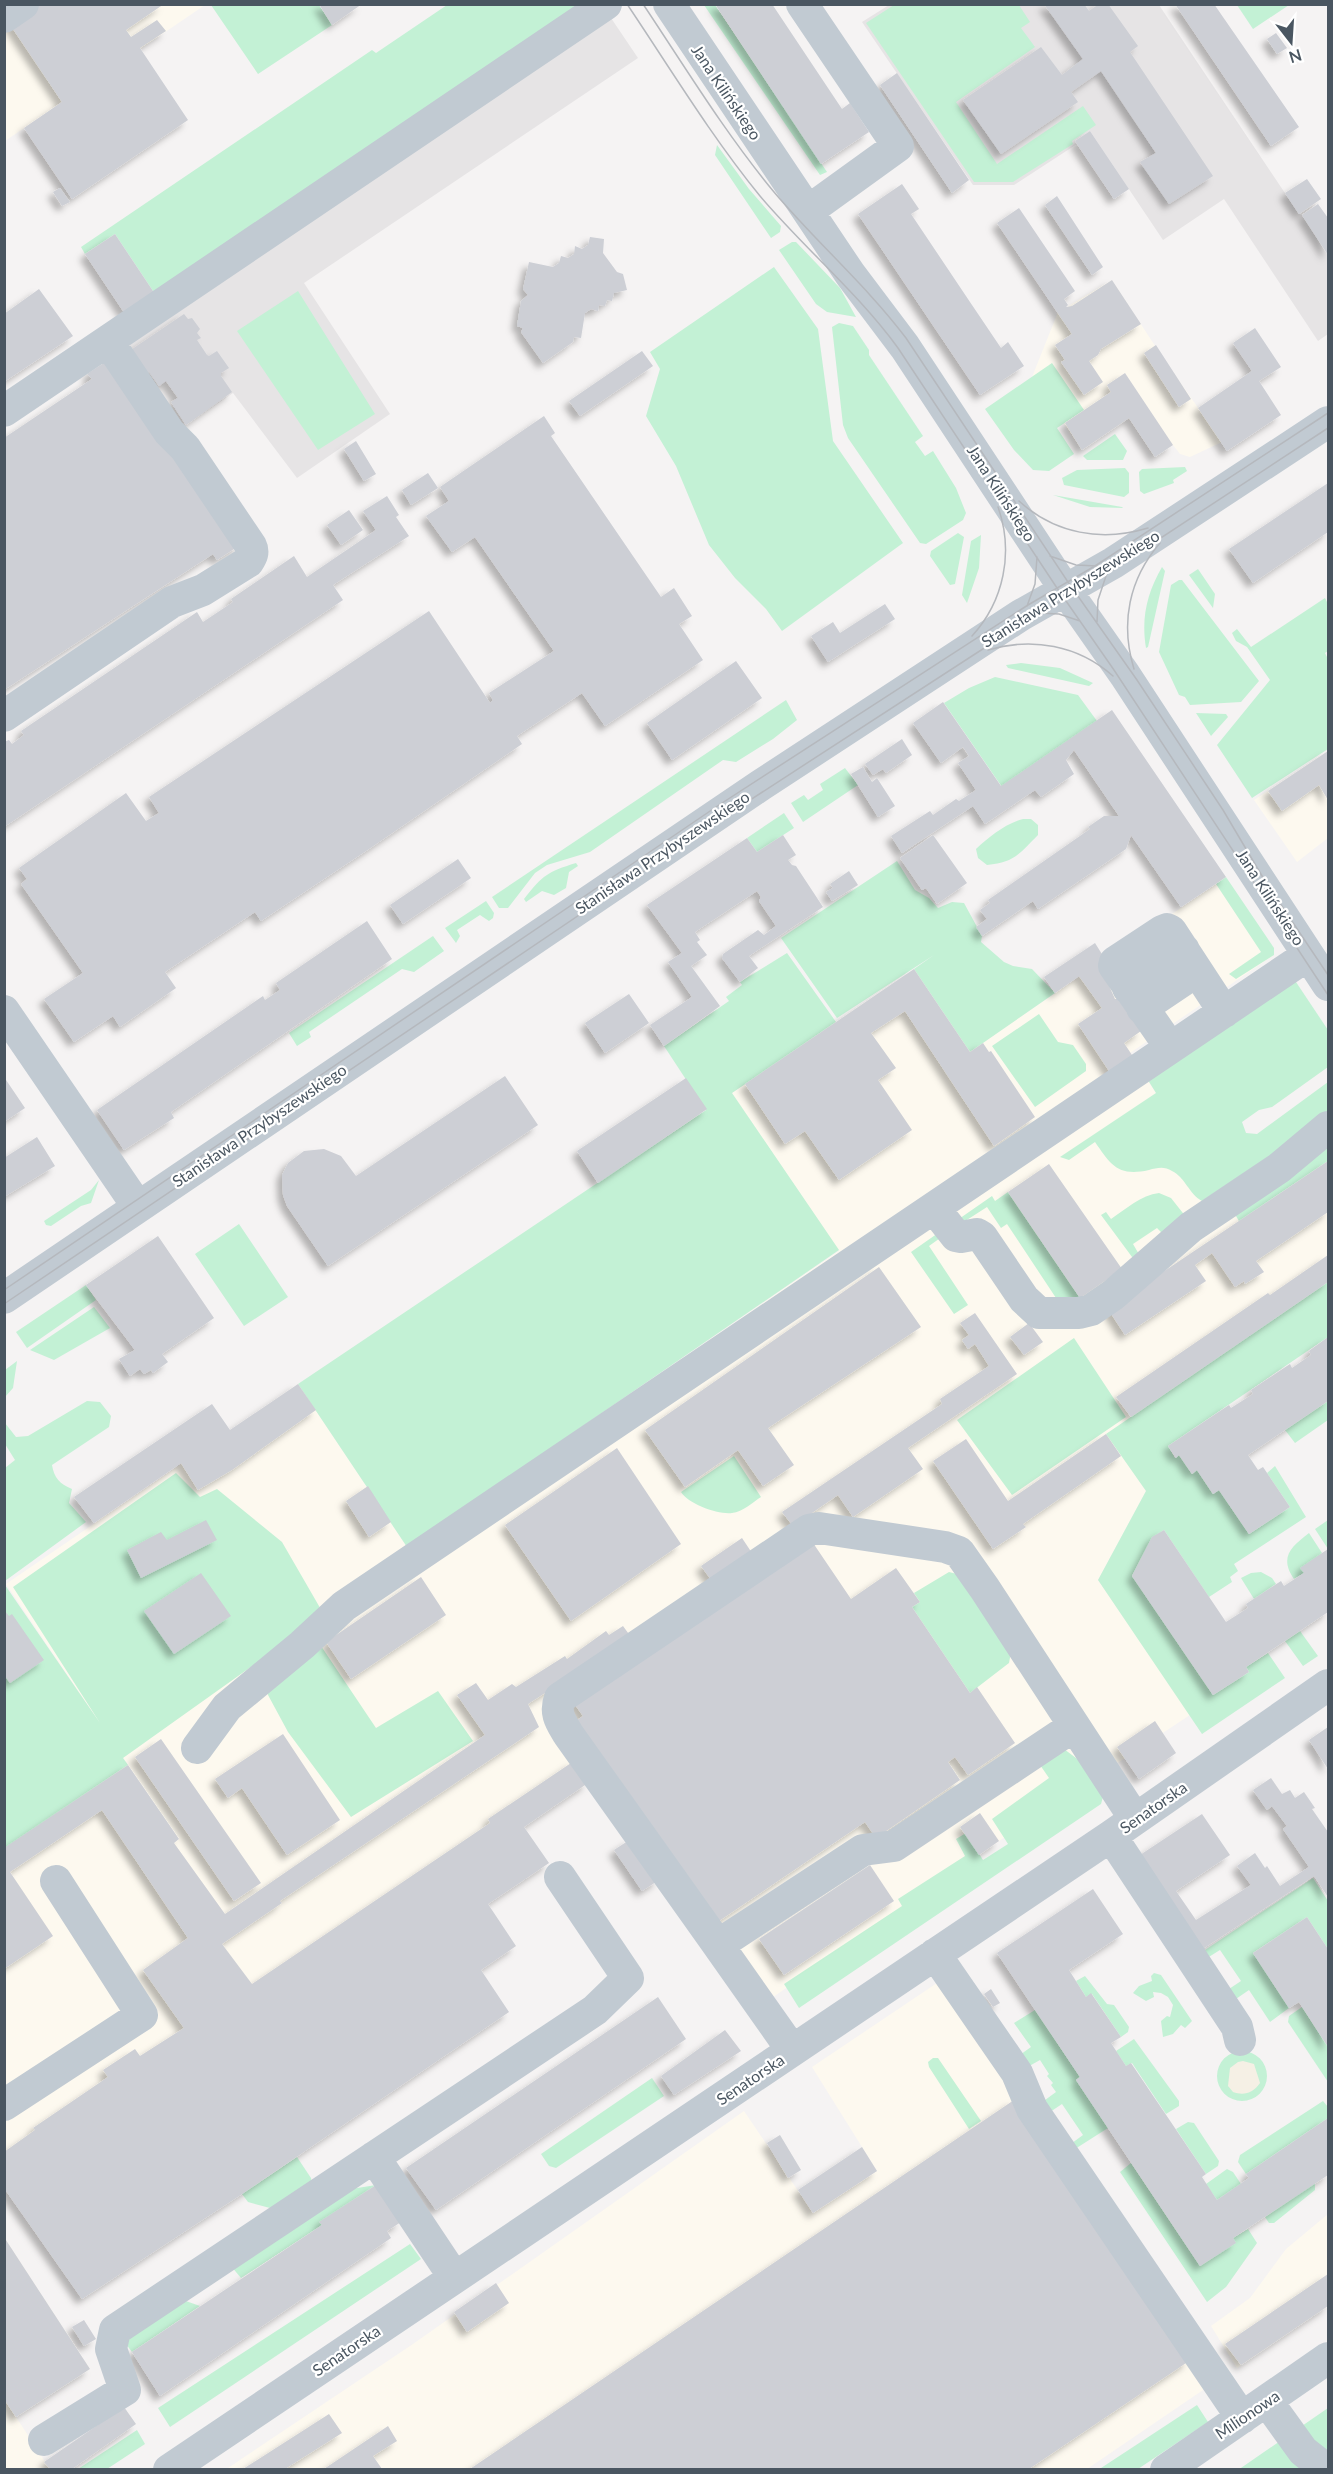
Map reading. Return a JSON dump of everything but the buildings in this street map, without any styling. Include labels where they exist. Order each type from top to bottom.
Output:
[{"type":"street","points":[[4,17],[23,4]]},
{"type":"street","points":[[4,411],[606,4]]},
{"type":"street","name":"Jana Kilińskiego","points":[[669,4],[861,290],[905,346],[1329,985]]},
{"type":"street","points":[[802,4],[898,146],[807,211]]},
{"type":"street","points":[[4,716],[177,599],[203,590],[248,562],[252,557],[251,546],[185,448],[169,432],[108,341]]},
{"type":"street","name":"Stanisława Przybyszewskiego","points":[[4,1298],[687,834],[1021,615],[1145,542],[1329,422]]},
{"type":"street","points":[[1170,1047],[1115,970],[1115,962],[1167,929],[1171,931],[1224,1012]]},
{"type":"street","points":[[197,1748],[227,1707],[302,1645],[344,1606],[1308,955]]},
{"type":"street","points":[[1135,998],[1190,960]]},
{"type":"street","points":[[4,1011],[138,1207]]},
{"type":"street","points":[[934,1208],[956,1236],[977,1234],[982,1237],[1024,1299],[1039,1313],[1086,1313],[1113,1295],[1191,1227],[1279,1168],[1329,1127]]},
{"type":"street","points":[[792,2050],[568,1734],[558,1718],[557,1707],[560,1698],[809,1530],[831,1530],[945,1547],[959,1552],[1074,1726],[1123,1827],[1237,2026],[1240,2040]]},
{"type":"street","name":"Senatorska","points":[[169,2469],[1123,1827],[1325,1694]]},
{"type":"street","points":[[718,1945],[863,1850],[894,1846],[1074,1726]]},
{"type":"street","points":[[44,2440],[125,2390],[111,2349],[115,2330],[596,2010],[628,1978],[560,1877]]},
{"type":"street","points":[[4,2105],[142,2015],[56,1881]]},
{"type":"street","points":[[935,1954],[1017,2073],[1032,2109],[1242,2418]]},
{"type":"street","points":[[374,2157],[454,2277]]},
{"type":"street","name":"Milionowa","points":[[1166,2469],[1329,2358]]},
{"type":"street","points":[[1267,2401],[1303,2451],[1327,2469]]},
{"type":"shaded area","points":[[5,5],[205,5],[5,141]]},
{"type":"shaded area","points":[[889,5],[1159,5],[1328,255],[1328,334],[1318,341],[1224,199],[1163,240],[1090,131],[1075,141],[1077,144],[1014,185],[973,185],[862,22]]},
{"type":"shaded area","points":[[611,18],[638,58],[304,283],[390,414],[297,478],[233,393],[186,425],[171,402],[178,398],[167,382],[159,386],[149,372],[141,378],[122,350]]},
{"type":"shaded area","points":[[1112,280],[1222,442],[1190,457],[1180,454],[1173,445],[1155,457],[1129,418],[1082,450],[1032,377],[1058,312]]},
{"type":"shaded area","points":[[1328,751],[1328,838],[1297,862],[1254,800]]},
{"type":"shaded area","points":[[1222,880],[1274,955],[1130,1053],[1239,1221],[1328,1161],[1328,1281],[1107,1434],[1146,1491],[1098,1580],[1190,1715],[999,1841],[750,2013],[588,1783],[5,2181],[5,1848],[128,1765],[6,1584],[298,1384],[407,1547],[839,1251],[732,1093],[914,969],[970,1051]]},
{"type":"shaded area","points":[[940,1981],[1206,2388],[1087,2469],[225,2470],[413,2344],[744,2111],[813,2213],[877,2171],[812,2067]]},
{"type":"shaded area","points":[[1328,2214],[1328,2306],[1237,2368],[1211,2326],[1250,2298],[1286,2249]]},
{"type":"shaded area","points":[[4,2237],[90,2369],[16,2417],[50,2469],[5,2469]]},
{"type":"green space","points":[[211,5],[319,5],[332,25],[258,74]]},
{"type":"green space","points":[[447,5],[588,5],[155,294],[115,234],[85,254],[81,247],[372,50],[376,53]]},
{"type":"green space","points":[[704,5],[715,5],[827,172],[820,175]]},
{"type":"green space","points":[[894,5],[1019,5],[1030,22],[1021,28],[1035,47],[956,102],[997,164],[1083,106],[1096,125],[1072,141],[1073,144],[1013,182],[974,182],[866,23]]},
{"type":"green space","points":[[1237,5],[1289,5],[1253,29]]},
{"type":"green space","points":[[717,145],[749,189],[781,226],[780,232],[771,238],[715,155]]},
{"type":"green space","points":[[796,242],[840,288],[856,317],[827,312],[816,304],[779,250]]},
{"type":"green space","points":[[774,267],[818,329],[833,441],[903,543],[782,631],[766,609],[735,578],[709,545],[676,466],[646,416],[660,369],[650,352]]},
{"type":"green space","points":[[298,291],[375,414],[318,450],[237,331]]},
{"type":"green space","points":[[839,323],[853,326],[869,350],[869,355],[923,436],[915,442],[925,456],[933,451],[956,488],[966,513],[963,520],[926,544],[920,543],[848,438],[843,425],[832,327]]},
{"type":"green space","points":[[1052,363],[1084,410],[1057,428],[1074,454],[1049,471],[1033,470],[1014,450],[985,409]]},
{"type":"green space","points":[[1115,434],[1127,451],[1123,460],[1087,460],[1083,456]]},
{"type":"green space","points":[[1185,467],[1187,471],[1173,480],[1174,483],[1144,494],[1140,491],[1139,472],[1142,469]]},
{"type":"green space","points":[[1125,468],[1129,473],[1129,493],[1124,497],[1064,485],[1062,478],[1077,470]]},
{"type":"green space","points":[[1053,495],[1122,507],[1123,508],[1090,507]]},
{"type":"green space","points":[[958,533],[964,537],[955,584],[950,585],[930,556],[931,551]]},
{"type":"green space","points":[[981,535],[979,568],[967,603],[962,595],[971,541]]},
{"type":"green space","points":[[1162,567],[1165,571],[1146,648],[1144,626],[1146,606],[1152,586]]},
{"type":"green space","points":[[1198,569],[1215,594],[1213,608],[1189,575]]},
{"type":"green space","points":[[1182,580],[1259,681],[1241,702],[1190,705],[1185,697],[1179,695],[1159,652],[1171,585]]},
{"type":"green space","points":[[1325,598],[1328,604],[1328,651],[1325,653],[1328,659],[1328,749],[1252,798],[1217,745],[1270,680],[1247,647],[1236,641],[1232,633],[1237,629],[1251,647]]},
{"type":"green space","points":[[1021,663],[1060,668],[1093,683],[1089,686],[1008,668],[1006,665]]},
{"type":"green space","points":[[995,677],[1078,695],[1097,721],[1002,787],[944,703],[969,688]]},
{"type":"green space","points":[[786,700],[797,720],[773,739],[736,762],[723,760],[590,852],[547,865],[535,873],[508,908],[499,908],[492,897]]},
{"type":"green space","points":[[1196,713],[1226,714],[1228,717],[1211,736]]},
{"type":"green space","points":[[845,768],[858,785],[803,822],[791,803],[804,795],[808,800],[823,790],[820,784]]},
{"type":"green space","points":[[784,813],[794,828],[757,852],[747,838]]},
{"type":"green space","points":[[1023,819],[1031,819],[1038,825],[1038,835],[1021,852],[1004,862],[987,865],[978,858],[976,849],[981,844],[1004,828]]},
{"type":"green space","points":[[897,861],[915,890],[929,898],[938,908],[952,902],[964,903],[982,936],[981,942],[1004,962],[1032,969],[1055,993],[970,1052],[914,969],[934,955],[837,1018],[781,938]]},
{"type":"green space","points":[[576,863],[578,866],[569,872],[566,888],[554,895],[542,891],[526,902],[524,899],[546,875]]},
{"type":"green space","points":[[1226,877],[1274,948],[1274,955],[1236,979],[1229,974],[1261,952],[1216,884]]},
{"type":"green space","points":[[486,901],[494,913],[493,918],[489,921],[480,915],[457,930],[460,936],[456,943],[445,928]]},
{"type":"green space","points":[[433,936],[444,951],[414,972],[402,969],[309,1032],[311,1037],[297,1046],[289,1033]]},
{"type":"green space","points":[[787,953],[836,1022],[732,1093],[839,1250],[407,1547],[298,1384],[706,1110],[664,1046],[729,1001],[726,997],[742,985],[740,982]]},
{"type":"green space","points":[[1294,979],[1328,1030],[1328,1067],[1272,1107],[1259,1110],[1242,1122],[1246,1133],[1257,1134],[1328,1082],[1328,1117],[1202,1201],[1180,1177],[1169,1169],[1160,1168],[1138,1172],[1123,1170],[1111,1163],[1095,1142],[1069,1160],[1060,1157],[1156,1093],[1146,1077]]},
{"type":"green space","points":[[1039,1014],[1058,1042],[1073,1045],[1086,1064],[1086,1071],[1035,1107],[992,1046]]},
{"type":"green space","points":[[1328,1137],[1328,1161],[1239,1221],[1233,1211]]},
{"type":"green space","points":[[99,1180],[91,1203],[81,1206],[51,1226],[46,1225],[44,1221],[91,1190]]},
{"type":"green space","points":[[1008,1192],[1080,1298],[1060,1304],[1007,1224],[1001,1228],[987,1207],[959,1225],[956,1221],[992,1196],[995,1201]]},
{"type":"green space","points":[[1159,1193],[1171,1198],[1186,1217],[1162,1233],[1157,1228],[1133,1244],[1140,1256],[1135,1261],[1101,1215],[1106,1212],[1111,1219],[1140,1199]]},
{"type":"green space","points":[[239,1224],[288,1297],[244,1326],[195,1254]]},
{"type":"green space","points":[[941,1231],[943,1236],[929,1246],[968,1305],[954,1314],[911,1252]]},
{"type":"green space","points":[[1328,1282],[1328,1337],[1168,1446],[1175,1458],[1179,1455],[1192,1474],[1197,1470],[1213,1494],[1219,1490],[1249,1534],[1290,1507],[1267,1473],[1275,1466],[1306,1517],[1234,1564],[1238,1571],[1230,1577],[1232,1582],[1209,1597],[1164,1530],[1152,1538],[1132,1576],[1213,1695],[1249,1672],[1246,1667],[1268,1653],[1285,1678],[1202,1734],[1098,1580],[1146,1491],[1106,1434]]},
{"type":"green space","points":[[86,1285],[96,1300],[27,1348],[16,1332]]},
{"type":"green space","points":[[94,1307],[110,1328],[54,1360],[30,1350]]},
{"type":"green space","points":[[1074,1338],[1126,1417],[1012,1495],[957,1420]]},
{"type":"green space","points":[[17,1361],[13,1388],[5,1397],[5,1370]]},
{"type":"green space","points":[[87,1401],[100,1402],[111,1416],[109,1427],[52,1465],[58,1480],[72,1489],[69,1503],[86,1522],[5,1581],[5,1468],[15,1460],[5,1444],[5,1423],[16,1437],[28,1436]]},
{"type":"green space","points":[[1328,1401],[1328,1420],[1295,1443],[1285,1430]]},
{"type":"green space","points":[[734,1456],[761,1497],[748,1506],[736,1512],[720,1512],[690,1501],[681,1492]]},
{"type":"green space","points":[[176,1473],[200,1497],[217,1489],[282,1542],[334,1632],[319,1643],[376,1728],[438,1691],[473,1741],[351,1817],[288,1732],[268,1695],[260,1665],[255,1664],[123,1758],[128,1765],[5,1848],[5,1585],[100,1723],[13,1587]]},
{"type":"green space","points":[[1328,1520],[1328,1549],[1315,1529]]},
{"type":"green space","points":[[1309,1533],[1322,1553],[1304,1573],[1294,1579],[1287,1564],[1287,1558],[1292,1548]]},
{"type":"green space","points":[[949,1572],[957,1574],[1011,1652],[1009,1663],[970,1693],[912,1607],[920,1602],[914,1593]]},
{"type":"green space","points":[[1261,1572],[1272,1578],[1276,1584],[1254,1599],[1241,1578],[1251,1573]]},
{"type":"green space","points":[[1300,1631],[1318,1656],[1303,1666],[1285,1641]]},
{"type":"green space","points":[[1064,1749],[1080,1761],[1103,1797],[1101,1804],[799,2008],[784,1984],[902,1906],[898,1899],[965,1856],[956,1839],[966,1833],[983,1860],[1008,1844],[992,1819],[1049,1778],[1038,1762]]},
{"type":"green space","points":[[1313,1878],[1328,1901],[1328,1949],[1307,1917],[1253,1953],[1289,2008],[1270,2022],[1249,1990],[1233,2001],[1226,1991],[1241,1981],[1220,1950],[1204,1960],[1199,1954]]},
{"type":"green space","points":[[1154,1973],[1161,1975],[1192,2021],[1185,2028],[1181,2025],[1173,2034],[1163,2037],[1161,2021],[1167,2016],[1170,2017],[1173,2005],[1168,1997],[1153,1992],[1154,1997],[1146,2001],[1133,1993],[1139,1986],[1152,1981],[1151,1976]]},
{"type":"green space","points":[[1085,1976],[1107,2004],[1114,2005],[1129,2027],[1128,2032],[1121,2037],[1092,1994],[1086,1997],[1076,1981]]},
{"type":"green space","points":[[1302,2007],[1328,2047],[1328,2082],[1288,2022],[1289,2016]]},
{"type":"green space","points":[[1035,2010],[1080,2077],[1076,2080],[1108,2128],[1075,2149],[1068,2146],[1083,2135],[1062,2104],[1047,2114],[1041,2103],[1056,2092],[1047,2076],[1049,2074],[1040,2060],[1024,2069],[1017,2057],[1031,2047],[1014,2023]]},
{"type":"green space","points":[[1134,2039],[1179,2101],[1179,2106],[1166,2114],[1132,2063],[1126,2066],[1116,2051]]},
{"type":"green space","points":[[1242,2051],[1256,2055],[1263,2062],[1267,2076],[1263,2090],[1256,2097],[1242,2101],[1228,2097],[1221,2090],[1217,2076],[1221,2062],[1228,2055]]},
{"type":"green space","points":[[933,2058],[938,2058],[981,2121],[969,2129],[929,2067],[928,2062]]},
{"type":"green space","points":[[652,2078],[664,2096],[556,2168],[549,2166],[541,2154]]},
{"type":"green space","points":[[1323,2101],[1328,2107],[1328,2118],[1246,2174],[1238,2162],[1240,2155]]},
{"type":"green space","points":[[1188,2122],[1194,2123],[1219,2161],[1218,2166],[1206,2174],[1176,2129]]},
{"type":"green space","points":[[297,2157],[311,2178],[312,2185],[270,2208],[248,2202],[242,2194]]},
{"type":"green space","points":[[1131,2163],[1200,2266],[1235,2243],[1233,2238],[1248,2229],[1257,2243],[1226,2287],[1207,2302],[1120,2172]]},
{"type":"green space","points":[[1227,2169],[1233,2172],[1241,2184],[1217,2200],[1206,2184]]},
{"type":"green space","points":[[1315,2183],[1315,2190],[1274,2223],[1269,2223],[1265,2217]]},
{"type":"green space","points":[[376,2185],[320,2222],[322,2225],[241,2278],[231,2266],[351,2189]]},
{"type":"green space","points":[[410,2244],[421,2259],[170,2427],[158,2408]]},
{"type":"green space","points":[[183,2300],[200,2306],[132,2352],[123,2340]]},
{"type":"green space","points":[[1197,2405],[1208,2422],[1138,2469],[1098,2470]]},
{"type":"green space","points":[[1328,2408],[1328,2469],[1238,2470]]},
{"type":"green space","points":[[137,2430],[145,2444],[107,2469],[78,2469]]},
{"type":"sand","points":[[1243,2061],[1254,2064],[1260,2083],[1251,2091],[1241,2094],[1233,2092],[1228,2086],[1230,2068]]},
{"type":"tram line","points":[[627,4],[708,126],[760,196],[866,308],[898,348],[1328,995]]},
{"type":"tram line","points":[[643,4],[706,100],[756,170],[906,338],[1068,582],[1137,680],[1328,975]]},
{"type":"tram line","points":[[4,1290],[719,805],[1028,605],[1095,566],[1328,413]]},
{"type":"tram line","points":[[4,1304],[727,815],[992,643],[1106,574],[1328,428]]},
{"type":"tram line","points":[[1019,501],[1048,521],[1080,532],[1114,534],[1148,528]]},
{"type":"tram line","points":[[972,636],[992,607],[1003,575],[1005,541],[998,507]]},
{"type":"tram line","points":[[1134,669],[1128,635],[1130,602],[1141,571],[1160,543]]},
{"type":"tram line","points":[[1050,556],[1076,565],[1097,566]]},
{"type":"tram line","points":[[1027,606],[1035,584],[1037,557]]},
{"type":"tram line","points":[[1097,622],[1098,600],[1107,573]]},
{"type":"tram line","points":[[1039,613],[1059,614],[1080,621]]},
{"type":"tram line","points":[[988,650],[1021,644],[1054,646],[1085,657],[1113,676]]}]
